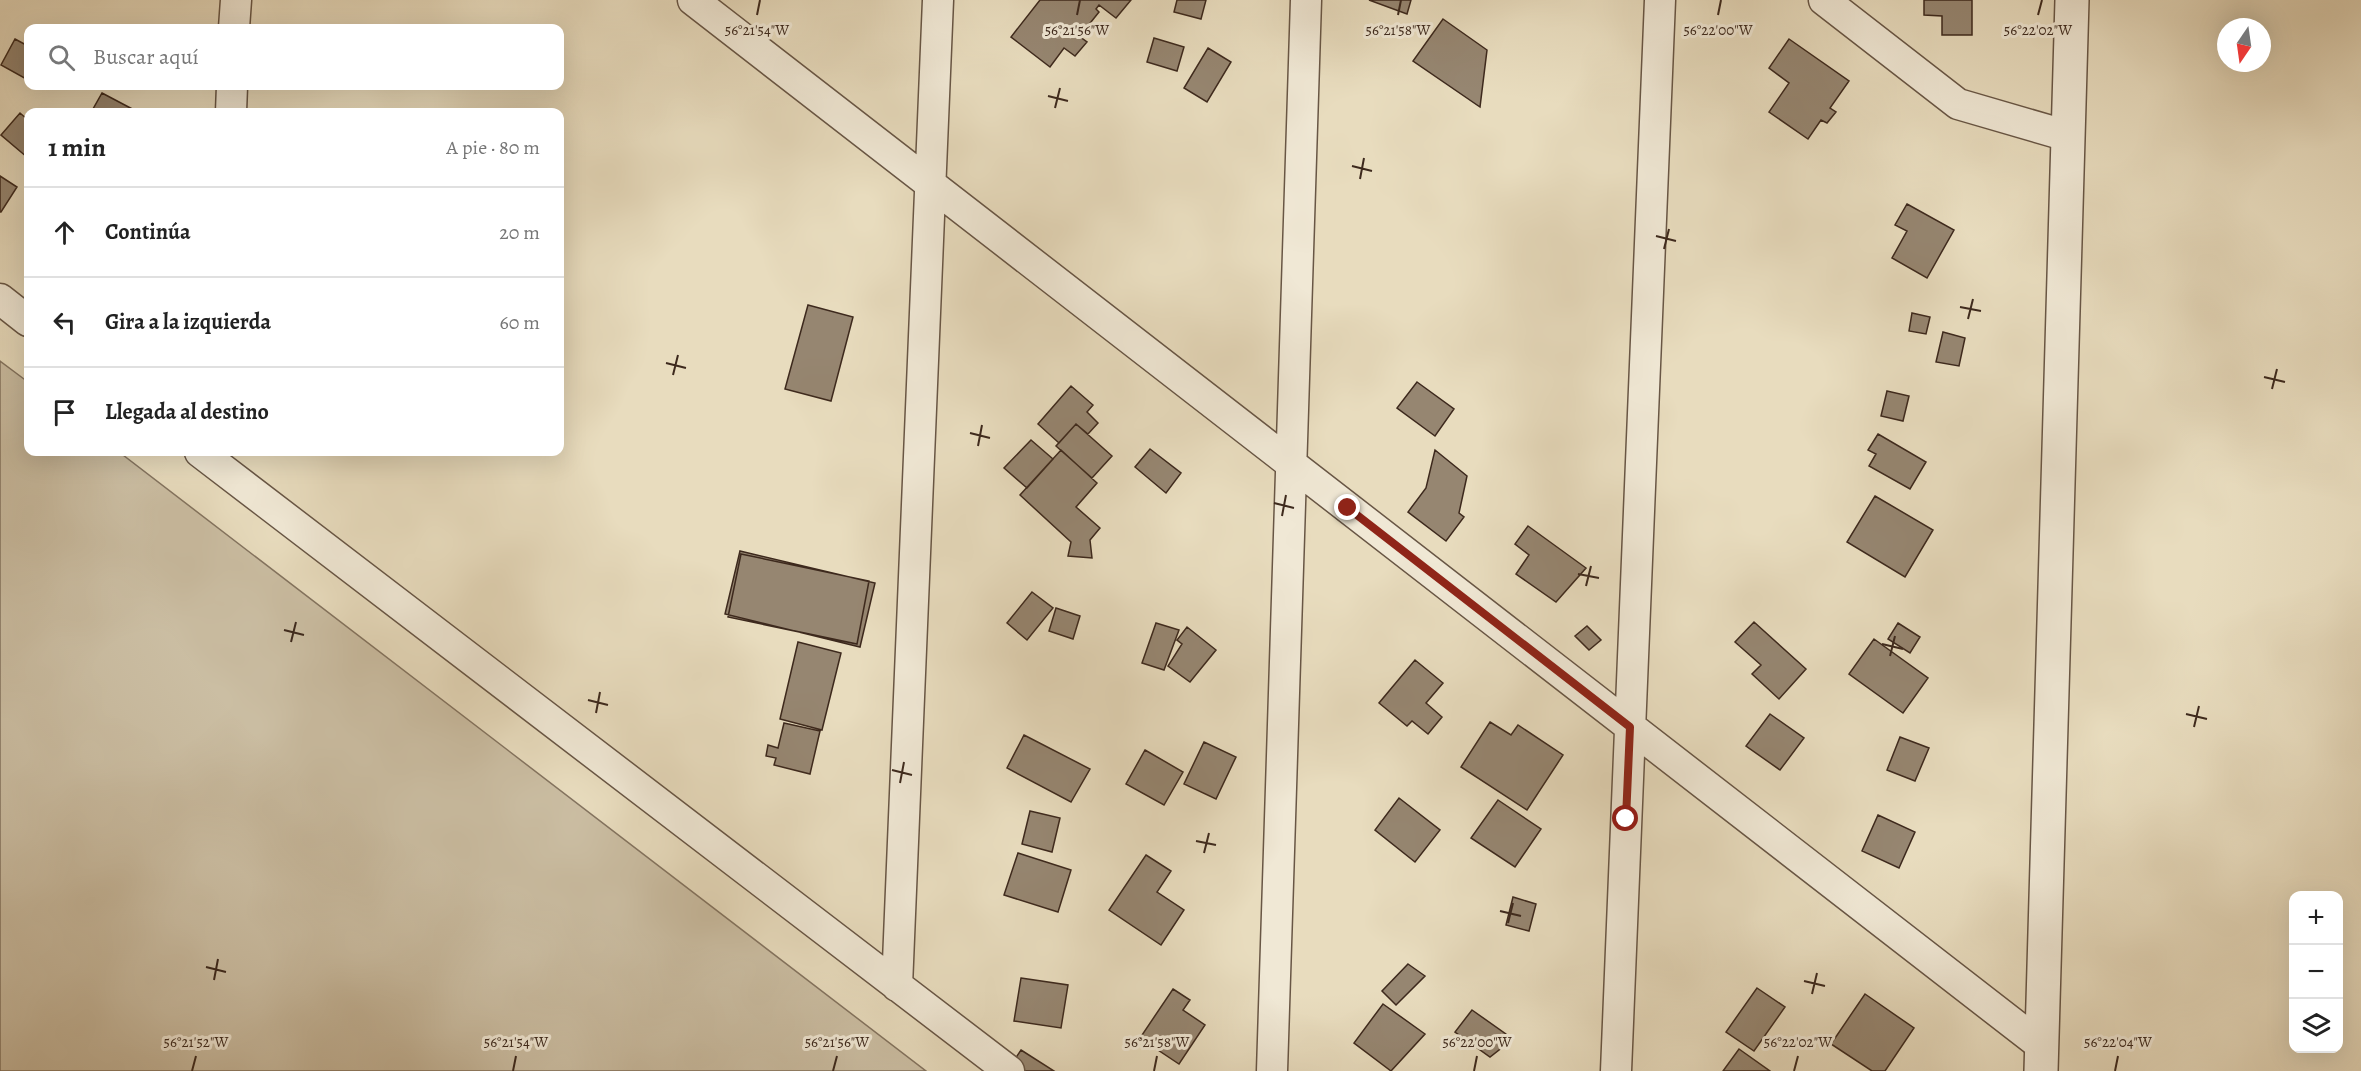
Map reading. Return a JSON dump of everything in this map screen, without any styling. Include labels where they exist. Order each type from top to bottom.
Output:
[{"type":"street","points":[[234,24],[236,0]]},
{"type":"street","points":[[693,0],[1630,727],[2042,1059]]},
{"type":"street","points":[[897,986],[938,0]]},
{"type":"street","points":[[1272,1071],[1306,0]]},
{"type":"street","points":[[1616,1071],[1660,0]]},
{"type":"street","points":[[1824,0],[1958,104],[2068,136]]},
{"type":"street","points":[[2042,1059],[2072,0]]},
{"type":"street","points":[[231,108],[232,90]]},
{"type":"street","points":[[0,299],[24,318]]},
{"type":"street","points":[[210,456],[1010,1071]]},
{"type":"shaded area","points":[[0,361],[24,379],[24,456],[124,456],[926,1071],[0,1071]]},
{"type":"building","points":[[1040,0],[1131,0],[1116,18],[1099,5],[1096,9],[1099,12],[1087,27],[1084,25],[1076,34],[1087,42],[1075,56],[1064,48],[1050,67],[1011,37]]},
{"type":"building","points":[[1177,0],[1206,0],[1201,19],[1174,12]]},
{"type":"building","points":[[1369,0],[1411,0],[1407,14]]},
{"type":"building","points":[[1924,0],[1972,0],[1972,35],[1942,35],[1942,16],[1924,15]]},
{"type":"building","points":[[1443,19],[1487,50],[1480,107],[1413,61]]},
{"type":"building","points":[[1154,38],[1184,47],[1177,71],[1147,62]]},
{"type":"building","points":[[15,39],[24,44],[24,78],[1,65]]},
{"type":"building","points":[[1789,39],[1849,81],[1830,108],[1836,112],[1827,123],[1821,120],[1808,139],[1769,112],[1789,83],[1769,68]]},
{"type":"building","points":[[1208,48],[1231,62],[1207,102],[1184,88]]},
{"type":"building","points":[[102,93],[130,108],[94,108]]},
{"type":"building","points":[[20,113],[24,116],[24,155],[1,135]]},
{"type":"building","points":[[0,176],[17,187],[1,212],[0,212]]},
{"type":"building","points":[[1907,204],[1954,230],[1927,278],[1892,258],[1907,231],[1895,225]]},
{"type":"building","points":[[808,305],[853,317],[831,401],[785,389]]},
{"type":"building","points":[[1912,313],[1930,317],[1926,334],[1909,331]]},
{"type":"building","points":[[1943,332],[1965,338],[1959,366],[1936,362]]},
{"type":"building","points":[[1417,382],[1454,409],[1435,436],[1397,408]]},
{"type":"building","points":[[1071,386],[1093,405],[1087,412],[1098,423],[1088,434],[1076,424],[1059,443],[1038,424]]},
{"type":"building","points":[[1887,391],[1909,396],[1903,421],[1881,416]]},
{"type":"building","points":[[1076,424],[1112,456],[1092,478],[1056,446]]},
{"type":"building","points":[[1878,434],[1926,462],[1910,489],[1869,466],[1876,454],[1868,450]]},
{"type":"building","points":[[1031,440],[1053,459],[1027,488],[1004,468]]},
{"type":"building","points":[[1150,449],[1181,473],[1166,493],[1135,467]]},
{"type":"building","points":[[1061,450],[1097,483],[1076,507],[1100,528],[1090,540],[1092,558],[1068,556],[1071,542],[1020,495]]},
{"type":"building","points":[[1435,450],[1467,476],[1459,513],[1464,517],[1446,541],[1408,512],[1426,488]]},
{"type":"building","points":[[1875,496],[1933,530],[1905,577],[1847,542]]},
{"type":"building","points":[[1528,526],[1586,568],[1556,602],[1516,574],[1529,555],[1515,544]]},
{"type":"building","points":[[740,551],[875,583],[860,647],[725,614]]},
{"type":"building","points":[[741,554],[869,581],[857,644],[728,617]]},
{"type":"building","points":[[1032,592],[1053,608],[1027,640],[1007,623]]},
{"type":"building","points":[[1056,608],[1080,616],[1073,639],[1049,631]]},
{"type":"building","points":[[1754,622],[1806,669],[1779,699],[1752,674],[1761,665],[1735,642]]},
{"type":"building","points":[[1156,623],[1179,630],[1164,670],[1142,663]]},
{"type":"building","points":[[1898,623],[1920,637],[1910,653],[1888,639]]},
{"type":"building","points":[[1587,626],[1601,640],[1589,650],[1575,636]]},
{"type":"building","points":[[1187,627],[1216,650],[1190,682],[1168,666],[1182,644],[1177,640]]},
{"type":"building","points":[[1874,639],[1928,678],[1903,713],[1849,674]]},
{"type":"building","points":[[798,642],[841,653],[822,730],[780,719]]},
{"type":"building","points":[[1415,660],[1443,683],[1426,703],[1442,717],[1428,734],[1412,721],[1407,726],[1379,703]]},
{"type":"building","points":[[1770,714],[1804,738],[1780,770],[1746,746]]},
{"type":"building","points":[[1490,722],[1511,735],[1518,725],[1563,755],[1527,810],[1461,767]]},
{"type":"building","points":[[784,723],[820,731],[810,774],[774,765],[776,758],[766,756],[768,745],[778,748]]},
{"type":"building","points":[[1024,735],[1090,769],[1071,802],[1007,768]]},
{"type":"building","points":[[1900,737],[1929,748],[1915,781],[1887,770]]},
{"type":"building","points":[[1204,742],[1236,757],[1216,799],[1184,784]]},
{"type":"building","points":[[1145,750],[1183,772],[1164,805],[1126,784]]},
{"type":"building","points":[[1399,798],[1440,830],[1415,862],[1375,830]]},
{"type":"building","points":[[1498,800],[1541,829],[1515,867],[1471,838]]},
{"type":"building","points":[[1030,811],[1060,818],[1052,852],[1022,844]]},
{"type":"building","points":[[1878,815],[1915,832],[1899,868],[1862,851]]},
{"type":"building","points":[[1018,853],[1071,870],[1058,912],[1004,895]]},
{"type":"building","points":[[1146,855],[1171,871],[1157,892],[1184,910],[1161,945],[1109,910]]},
{"type":"building","points":[[1513,897],[1536,904],[1529,931],[1506,925]]},
{"type":"building","points":[[1408,964],[1425,976],[1396,1005],[1382,991]]},
{"type":"building","points":[[1021,978],[1068,985],[1061,1028],[1014,1021]]},
{"type":"building","points":[[1757,988],[1785,1007],[1754,1051],[1726,1032]]},
{"type":"building","points":[[1173,989],[1190,1000],[1183,1010],[1205,1025],[1179,1064],[1140,1038]]},
{"type":"building","points":[[1865,994],[1914,1028],[1885,1071],[1872,1071],[1831,1044]]},
{"type":"building","points":[[1383,1004],[1425,1034],[1391,1071],[1354,1043]]},
{"type":"building","points":[[1472,1010],[1513,1039],[1490,1057],[1455,1032]]},
{"type":"building","points":[[1739,1049],[1770,1071],[1723,1071]]},
{"type":"building","points":[[1021,1050],[1054,1071],[1007,1071]]},
{"type":"route","points":[[1348,508],[1630,727],[1626,819]]}]
